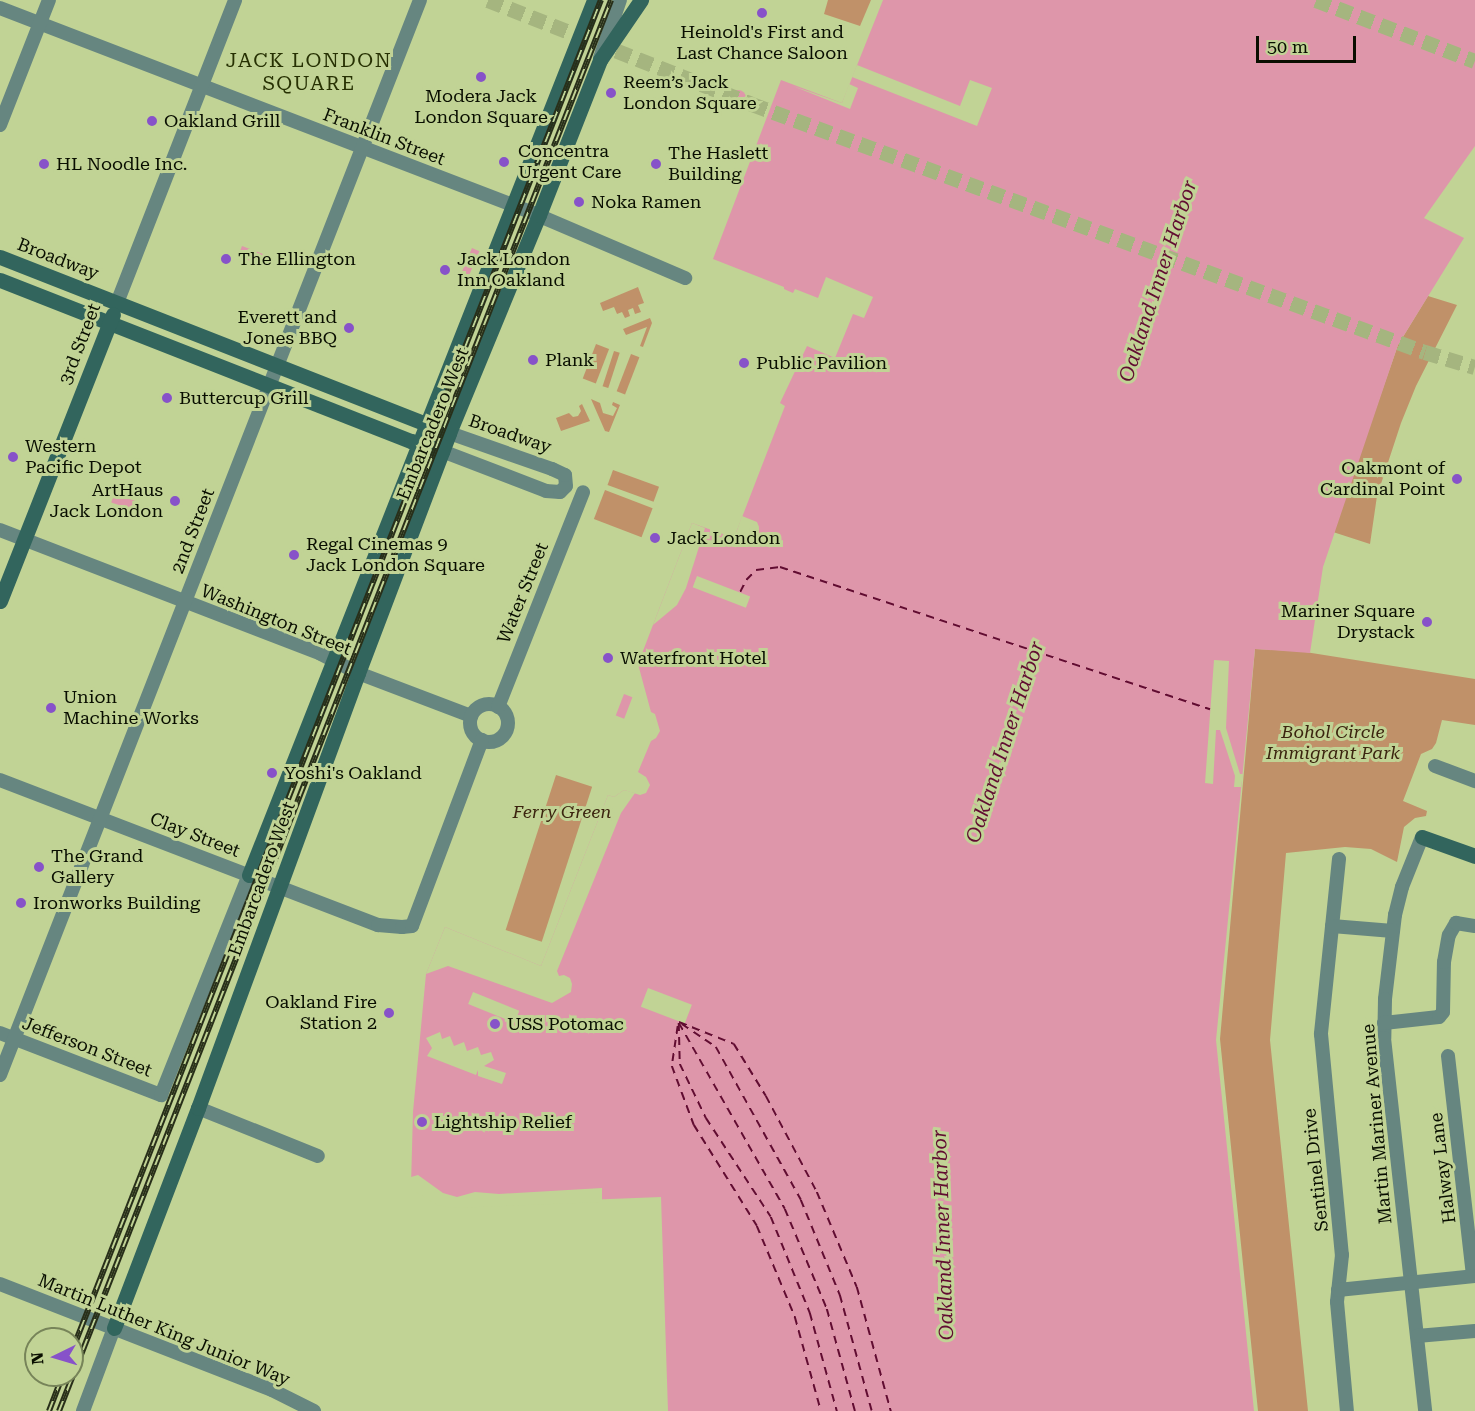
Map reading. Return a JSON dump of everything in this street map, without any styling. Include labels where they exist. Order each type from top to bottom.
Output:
[{"type":"street","points":[[0,124],[48,0]]},
{"type":"street","name":"3rd Street","points":[[0,601],[235,0]]},
{"type":"street","name":"2nd Street","points":[[0,1075],[420,0]]},
{"type":"street","name":"Embarcadero West","points":[[161,1095],[336,660],[594,0]]},
{"type":"street","name":"Embarcadero West","points":[[82,1411],[198,1108],[442,451],[539,215],[600,60],[620,0]]},
{"type":"street","name":"Embarcadero West","points":[[600,60],[637,1]]},
{"type":"street","name":"Franklin Street","points":[[0,8],[539,215],[685,278]]},
{"type":"street","name":"Broadway","points":[[0,257],[449,433],[552,469],[565,475],[566,486],[560,492],[546,491],[269,386],[0,280]]},
{"type":"street","name":"Water Street","points":[[498,706],[583,492]]},
{"type":"street","name":"Washington Street","points":[[0,530],[336,660],[358,673],[471,717]]},
{"type":"street","points":[[482,706],[498,706],[507,721],[505,732],[492,741],[482,740],[471,728],[471,717],[482,706]]},
{"type":"street","name":"Clay Street","points":[[0,780],[378,925],[412,926],[482,740]]},
{"type":"street","points":[[1435,766],[1475,781]]},
{"type":"street","points":[[1422,837],[1475,856]]},
{"type":"street","name":"Martin Mariner Avenue","points":[[1422,837],[1399,897],[1393,931],[1384,1023],[1425,1411]]},
{"type":"street","name":"Sentinel Drive","points":[[1339,859],[1321,1034],[1342,1245],[1338,1290],[1347,1411]]},
{"type":"street","points":[[1384,1023],[1439,1017],[1443,1012],[1444,962],[1449,935],[1456,923],[1463,922],[1475,927]]},
{"type":"street","points":[[1332,926],[1393,931]]},
{"type":"street","name":"Jefferson Street","points":[[0,1033],[161,1095]]},
{"type":"street","name":"Halway Lane","points":[[1449,1056],[1471,1214],[1474,1276]]},
{"type":"street","points":[[198,1108],[318,1156]]},
{"type":"street","points":[[1338,1290],[1474,1276]]},
{"type":"street","name":"Martin Luther King Junior Way","points":[[0,1284],[272,1390],[314,1411]]},
{"type":"street","points":[[1417,1336],[1475,1330]]},
{"type":"green space","points":[[828,0],[871,0],[860,26],[824,14]]},
{"type":"green space","points":[[638,287],[644,303],[638,305],[641,312],[635,314],[633,308],[628,310],[630,316],[625,318],[622,312],[617,314],[614,307],[603,311],[600,303]]},
{"type":"green space","points":[[1428,296],[1457,305],[1416,386],[1401,423],[1377,496],[1370,544],[1333,532],[1398,345]]},
{"type":"green space","points":[[650,318],[652,323],[643,347],[640,346],[647,327],[626,335],[623,329]]},
{"type":"green space","points":[[596,344],[609,349],[596,384],[583,379]]},
{"type":"green space","points":[[614,351],[620,353],[608,388],[603,386]]},
{"type":"green space","points":[[631,354],[639,357],[625,395],[617,391]]},
{"type":"green space","points":[[591,399],[600,403],[603,413],[613,416],[617,408],[612,405],[613,402],[620,405],[609,432],[605,431]]},
{"type":"green space","points":[[582,404],[590,421],[561,431],[556,418],[569,413],[573,417],[578,416],[581,411],[579,406]]},
{"type":"green space","points":[[613,470],[659,487],[654,502],[608,485]]},
{"type":"green space","points":[[605,490],[653,508],[642,537],[594,519]]},
{"type":"green space","name":"Bohol Circle Immigrant Park","points":[[1255,649],[1299,651],[1475,679],[1475,725],[1442,720],[1436,743],[1432,749],[1421,754],[1403,801],[1427,811],[1426,816],[1415,818],[1404,827],[1397,862],[1371,849],[1345,847],[1286,853],[1270,1040],[1308,1411],[1258,1411],[1220,1039]]},
{"type":"green space","name":"Ferry Green","points":[[556,775],[592,787],[542,942],[506,930]]},
{"type":"water","name":"Oakland Inner Harbor","points":[[883,0],[1475,0],[1475,146],[1424,218],[1464,238],[1398,345],[1323,567],[1310,653],[1255,649],[1216,1040],[1254,1411],[668,1411],[661,1197],[453,1205],[411,1185],[413,1112],[426,974],[445,927],[541,966],[608,795],[614,797],[624,790],[640,795],[646,793],[650,785],[646,777],[638,772],[651,741],[660,731],[655,714],[651,712],[638,664],[692,523],[734,538],[785,406],[780,403],[807,346],[835,358],[853,314],[864,318],[873,297],[826,277],[818,298],[795,289],[793,293],[784,287],[713,259],[781,80],[842,103]]},
{"type":"water","points":[[738,90],[746,98],[738,106],[730,98]]},
{"type":"water","points":[[242,246],[271,257],[267,267],[238,256]]},
{"type":"water","points":[[472,248],[479,251],[469,275],[462,272]]},
{"type":"water","points":[[114,494],[138,502],[135,510],[111,503]]},
{"type":"water","points":[[624,694],[632,697],[624,719],[616,715]]},
{"type":"pier","points":[[857,65],[960,106],[970,80],[992,88],[977,126],[852,77]]},
{"type":"pier","points":[[849,84],[858,88],[850,109],[793,86],[842,103]]},
{"type":"pier","points":[[742,516],[757,522],[759,527],[757,539],[753,542],[746,543],[734,539]]},
{"type":"pier","points":[[692,523],[705,528],[686,588],[677,605],[653,625]]},
{"type":"pier","points":[[697,576],[750,596],[746,608],[693,587]]},
{"type":"pier","points":[[1214,660],[1229,661],[1226,728],[1240,774],[1243,774],[1241,787],[1234,787],[1235,776],[1220,730],[1216,730],[1213,784],[1205,783]]},
{"type":"pier","points":[[624,790],[635,793],[621,813],[557,971],[559,976],[564,975],[570,978],[571,992],[552,1003],[448,966],[426,974],[445,927],[541,966],[608,795],[614,797]]},
{"type":"pier","points":[[648,988],[692,1005],[685,1024],[641,1007]]},
{"type":"pier","points":[[473,992],[519,1011],[514,1023],[468,1004]]},
{"type":"pier","points":[[440,1032],[442,1039],[450,1036],[454,1046],[464,1042],[467,1051],[478,1047],[481,1055],[491,1052],[494,1060],[484,1066],[506,1073],[502,1084],[478,1076],[478,1070],[476,1075],[427,1056],[432,1048],[426,1038]]},
{"type":"pier","points":[[418,1175],[443,1193],[457,1197],[475,1192],[499,1194],[602,1188],[602,1202],[452,1208],[437,1205],[411,1189],[411,1177]]},
{"type":"ferry route","points":[[740,592],[746,580],[756,570],[780,567],[1210,709]]},
{"type":"ferry route","points":[[679,1022],[734,1044],[766,1096],[817,1192],[857,1287],[891,1411]]},
{"type":"ferry route","points":[[679,1023],[785,1209],[827,1309],[855,1411]]},
{"type":"ferry route","points":[[679,1023],[680,1064],[706,1118],[771,1217],[810,1313],[837,1411]]},
{"type":"ferry route","points":[[682,1024],[716,1047],[801,1200],[840,1295],[872,1411]]},
{"type":"ferry route","points":[[678,1026],[672,1066],[694,1125],[757,1226],[795,1317],[821,1411]]},
{"type":"tunnel","points":[[488,0],[752,104],[1425,352],[1475,367]]},
{"type":"tunnel","points":[[1316,0],[1475,61]]},
{"type":"railway","points":[[81,1327],[601,0]]},
{"type":"railway","points":[[59,1411],[611,0]]},
{"type":"railway","points":[[49,1411],[58,1387]]},
{"type":"place","name":"Heinold's First and Last Chance Saloon","points":[[762,13]]},
{"type":"place","name":"Modera Jack London Square","points":[[481,77]]},
{"type":"place","name":"Reem’s Jack London Square","points":[[611,93]]},
{"type":"place","name":"Oakland Grill","points":[[152,121]]},
{"type":"place","name":"Concentra Urgent Care","points":[[504,162]]},
{"type":"place","name":"HL Noodle Inc.","points":[[44,164]]},
{"type":"place","name":"The Haslett Building","points":[[656,164]]},
{"type":"place","name":"Noka Ramen","points":[[579,202]]},
{"type":"place","name":"The Ellington","points":[[226,259]]},
{"type":"place","name":"Jack London Inn Oakland","points":[[445,270]]},
{"type":"place","name":"Everett and Jones BBQ","points":[[349,328]]},
{"type":"place","name":"Plank","points":[[533,360]]},
{"type":"place","name":"Public Pavilion","points":[[744,363]]},
{"type":"place","name":"Buttercup Grill","points":[[167,398]]},
{"type":"place","name":"Western Pacific Depot","points":[[13,457]]},
{"type":"place","name":"Oakmont of Cardinal Point","points":[[1457,479]]},
{"type":"place","name":"ArtHaus Jack London","points":[[175,501]]},
{"type":"place","name":"Jack London","points":[[655,538]]},
{"type":"place","name":"Regal Cinemas 9 Jack London Square","points":[[294,555]]},
{"type":"place","name":"Mariner Square Drystack","points":[[1427,622]]},
{"type":"place","name":"Waterfront Hotel","points":[[608,658]]},
{"type":"place","name":"Union Machine Works","points":[[51,708]]},
{"type":"place","name":"Yoshi's Oakland","points":[[272,773]]},
{"type":"place","name":"The Grand Gallery","points":[[39,867]]},
{"type":"place","name":"Ironworks Building","points":[[21,903]]},
{"type":"place","name":"Oakland Fire Station 2","points":[[389,1013]]},
{"type":"place","name":"USS Potomac","points":[[495,1024]]},
{"type":"place","name":"Lightship Relief","points":[[422,1122]]},
{"type":"district","name":"JACK LONDON SQUARE","points":[[309,72]]}]
